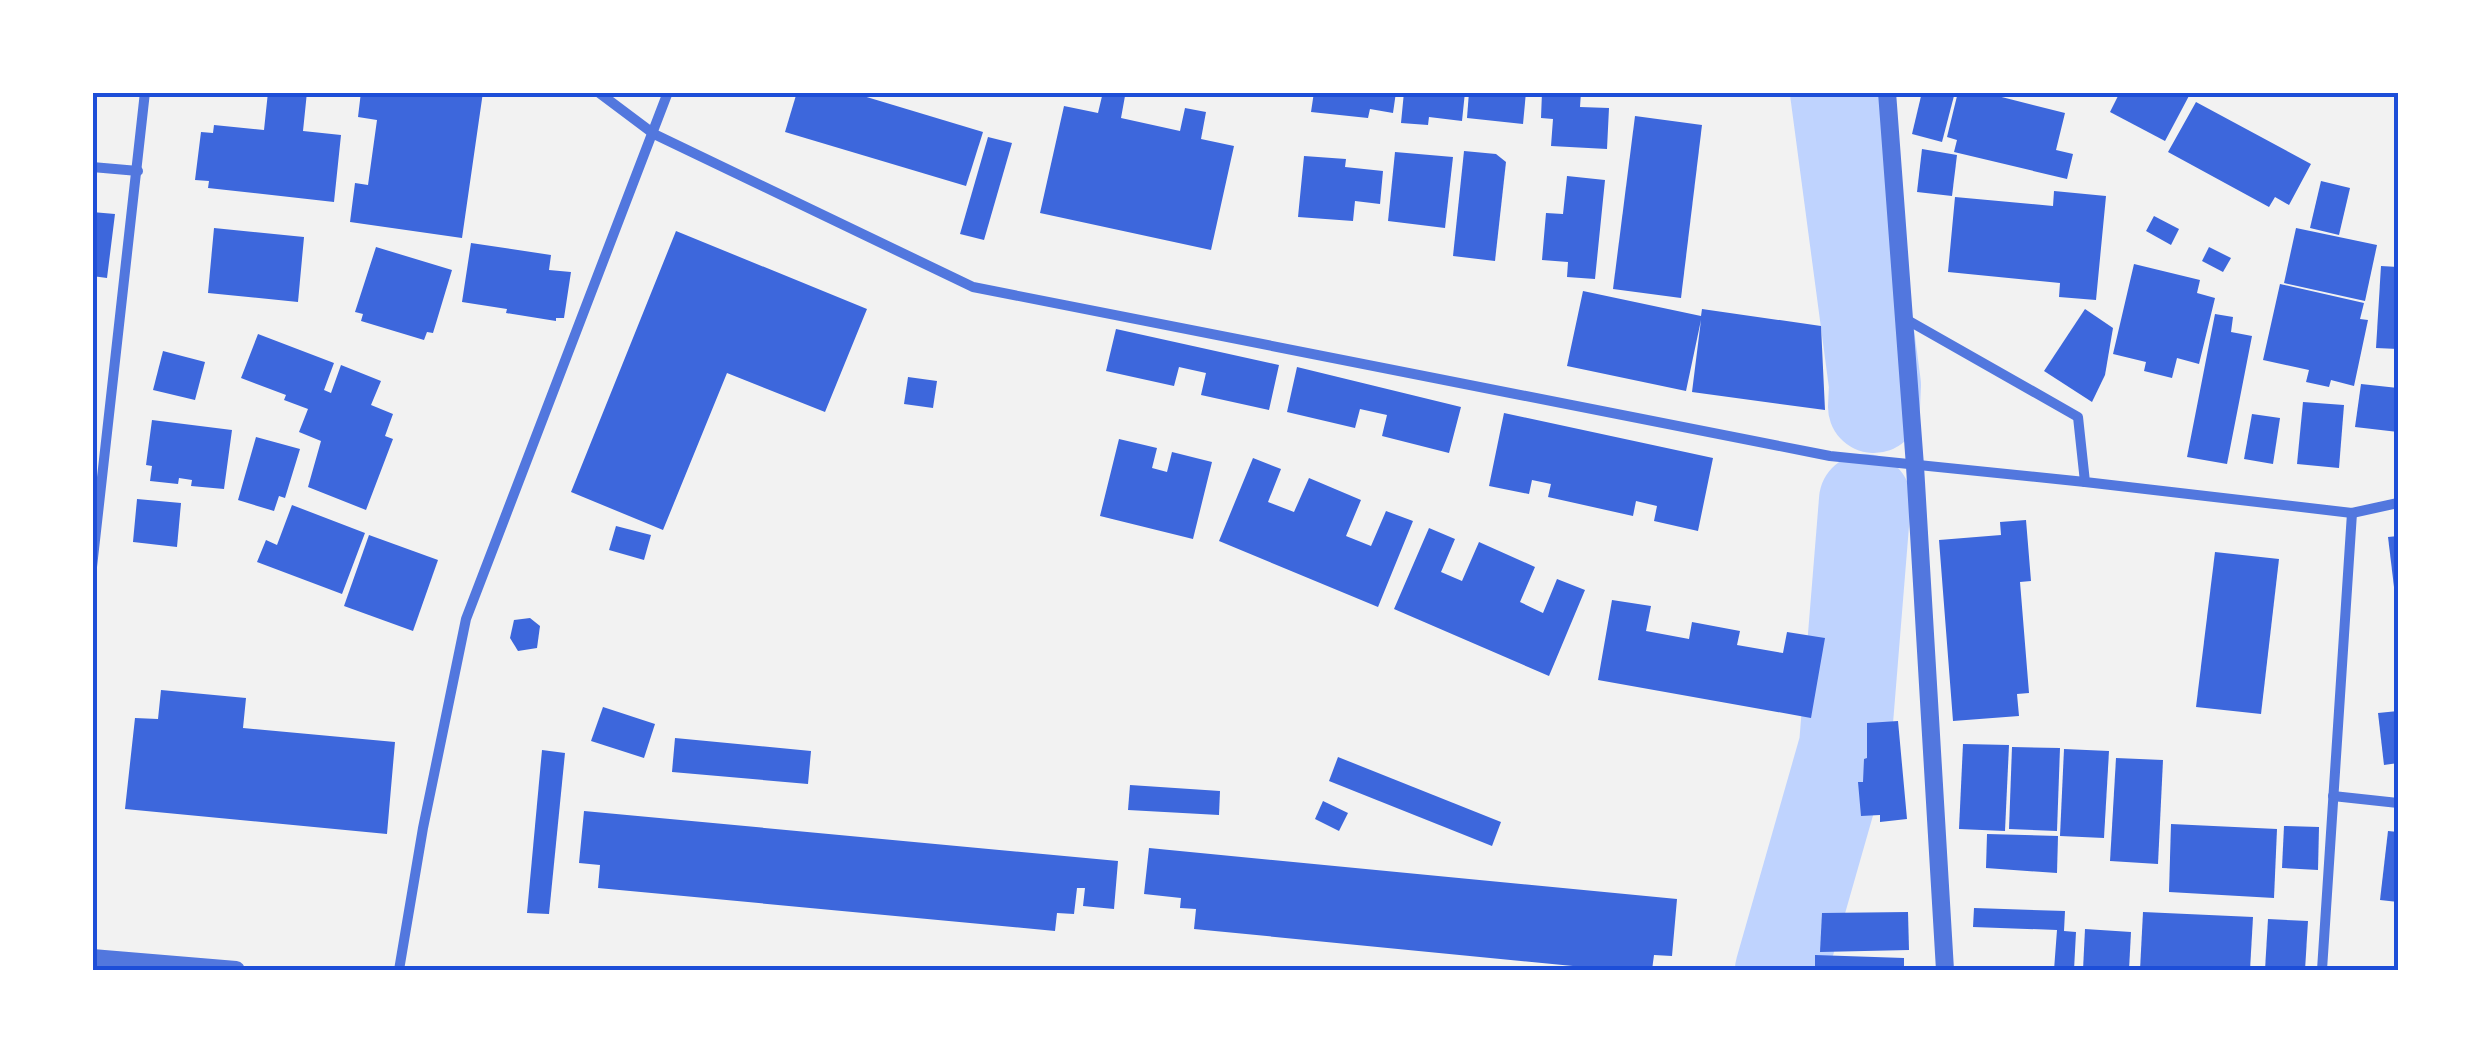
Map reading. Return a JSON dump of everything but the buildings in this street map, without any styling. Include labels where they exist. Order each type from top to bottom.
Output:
[{"type":"street","points":[[92,566],[145,92]]},
{"type":"street","points":[[598,92],[654,134],[973,287],[1830,456],[2352,513],[2398,504]]},
{"type":"street","points":[[400,970],[422,828],[466,619],[668,92]]},
{"type":"street","points":[[1887,92],[1945,970]]},
{"type":"street","points":[[92,167],[138,172]]},
{"type":"street","points":[[1901,316],[2078,417],[2085,482]]},
{"type":"street","points":[[2322,970],[2352,513]]},
{"type":"street","points":[[2333,796],[2398,802]]},
{"type":"street","points":[[92,958],[236,970]]},
{"type":"waterway","points":[[1836,92],[1875,385],[1874,407]]},
{"type":"waterway","points":[[1781,970],[1845,746],[1865,500]]}]
